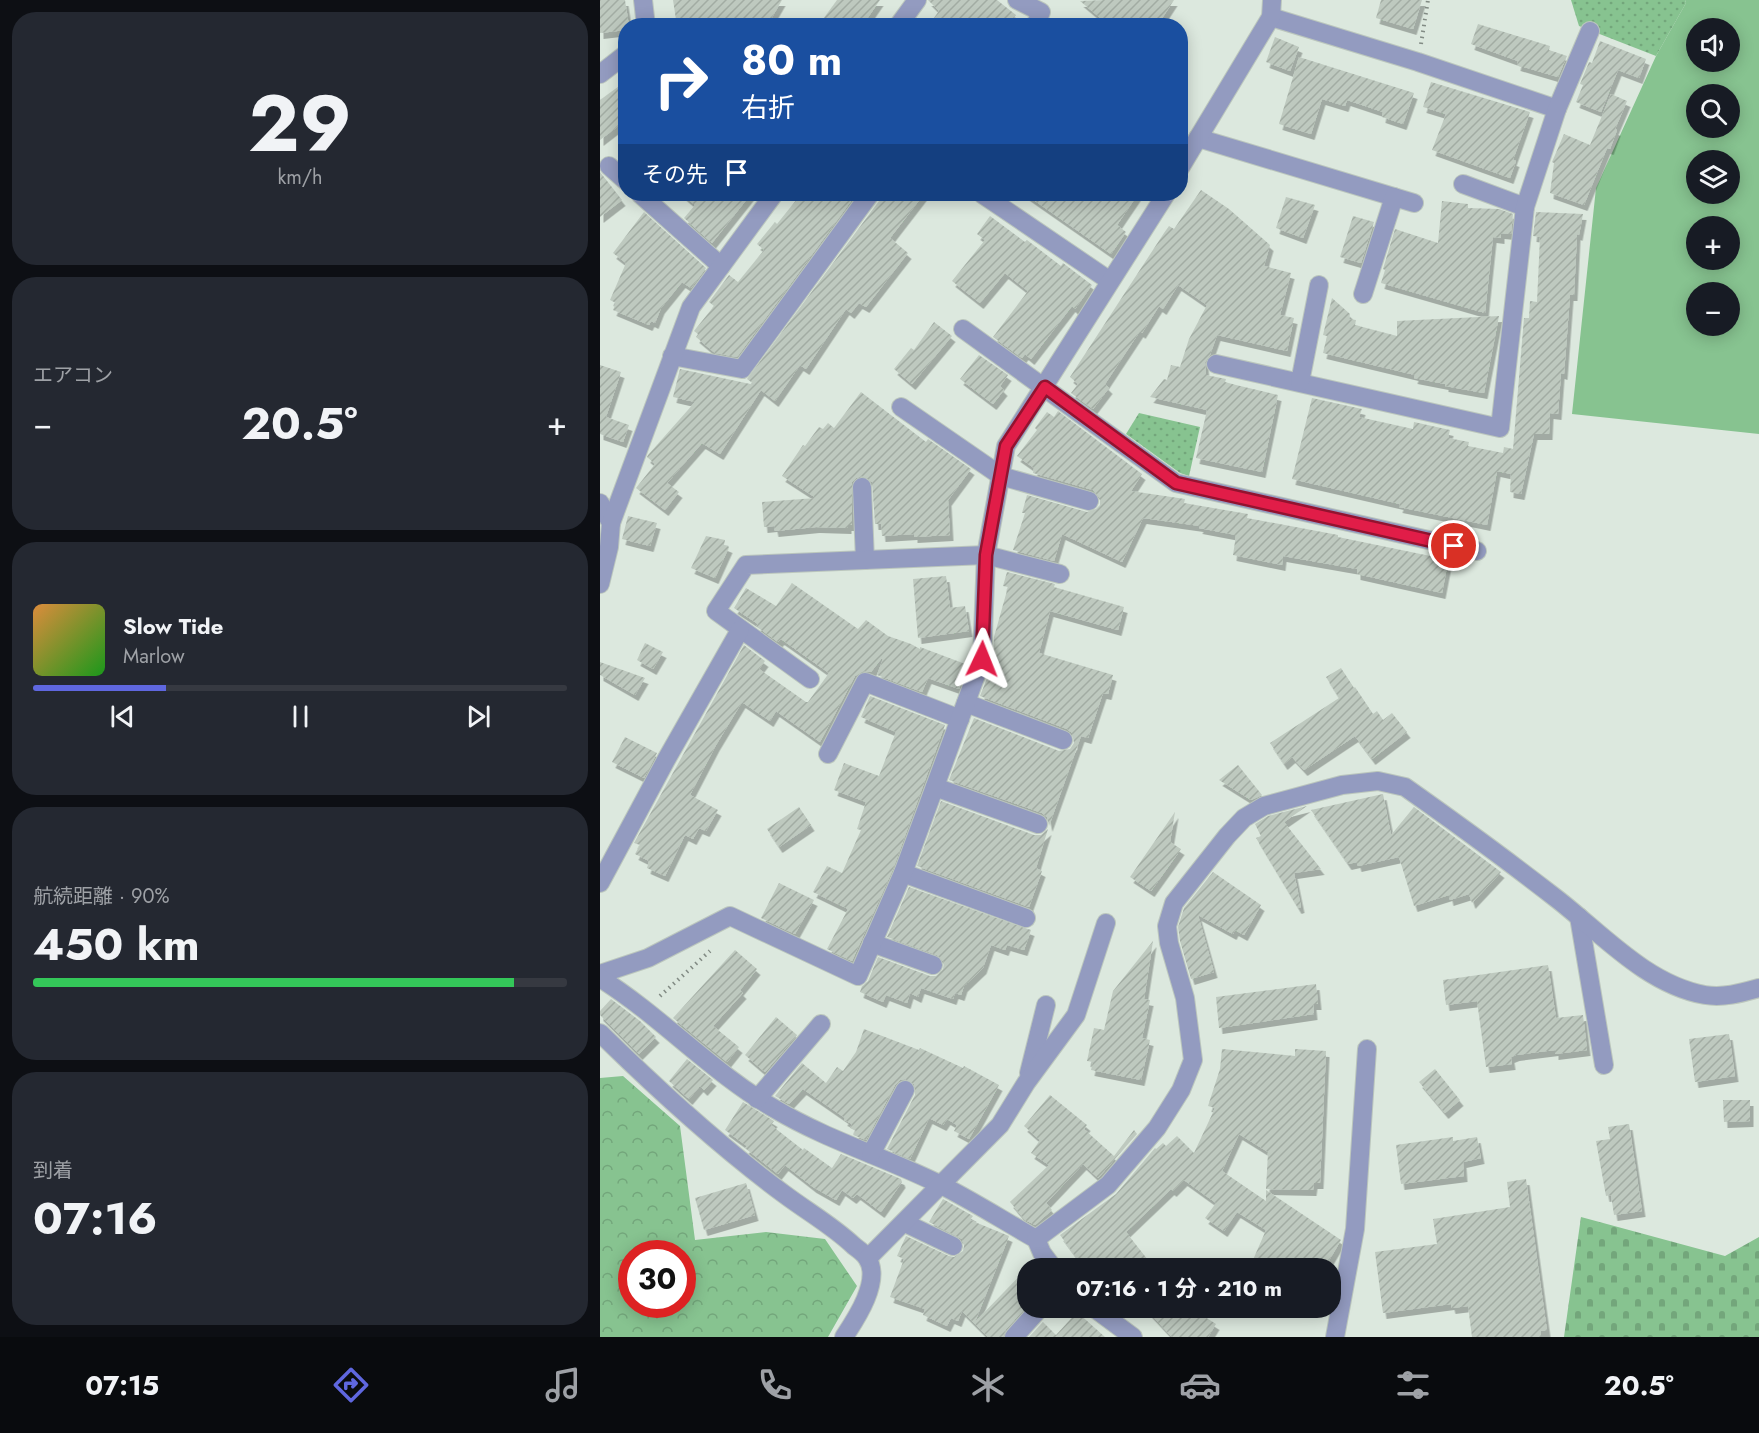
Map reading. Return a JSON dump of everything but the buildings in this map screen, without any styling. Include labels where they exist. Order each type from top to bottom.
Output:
[{"type":"street","points":[[643,0],[645,18]]},
{"type":"street","points":[[904,18],[917,0]]},
{"type":"street","points":[[1017,0],[1041,12],[1038,18]]},
{"type":"street","points":[[1188,155],[1271,8],[1418,62],[1557,109]]},
{"type":"street","points":[[1216,364],[1500,428],[1525,207],[1557,109],[1590,31]]},
{"type":"street","points":[[600,74],[618,60]]},
{"type":"street","points":[[1198,138],[1414,203]]},
{"type":"street","points":[[609,165],[618,173]]},
{"type":"street","points":[[1464,184],[1525,207]]},
{"type":"street","points":[[1363,294],[1394,197]]},
{"type":"street","points":[[648,201],[721,266]]},
{"type":"street","points":[[600,584],[609,547],[611,523],[691,307],[769,201]]},
{"type":"street","points":[[672,356],[742,369],[865,201]]},
{"type":"street","points":[[992,201],[1110,281]]},
{"type":"street","points":[[600,976],[648,958],[730,916],[858,976],[903,873],[982,659],[986,555],[1006,446],[1161,201]]},
{"type":"street","points":[[1300,382],[1319,285]]},
{"type":"street","points":[[963,329],[1176,483],[1477,551]]},
{"type":"street","points":[[901,407],[1001,476],[1089,501]]},
{"type":"street","points":[[862,487],[865,560]]},
{"type":"street","points":[[600,503],[611,523]]},
{"type":"street","points":[[810,679],[716,611],[746,565],[986,555],[1060,574]]},
{"type":"street","points":[[600,883],[666,760],[740,630]]},
{"type":"street","points":[[828,754],[865,682],[1063,740]]},
{"type":"street","points":[[1036,1239],[1108,1185],[1157,1128],[1181,1090],[1193,1060],[1192,1044],[1185,998],[1169,944],[1167,926],[1174,903],[1227,836],[1244,818],[1264,806],[1342,785],[1378,782],[1405,787],[1654,975],[1679,987],[1705,995],[1730,996],[1759,988]]},
{"type":"street","points":[[935,787],[1038,824]]},
{"type":"street","points":[[903,873],[1026,918]]},
{"type":"street","points":[[1579,917],[1604,1065]]},
{"type":"street","points":[[868,1258],[1000,1125],[1026,1083],[1076,1016],[1107,923]]},
{"type":"street","points":[[872,943],[933,965]]},
{"type":"street","points":[[600,976],[737,1086],[777,1111],[941,1185],[1036,1239],[1046,1258]]},
{"type":"street","points":[[1026,1083],[1046,1005]]},
{"type":"street","points":[[758,1099],[821,1024]]},
{"type":"street","points":[[600,1033],[665,1096],[784,1194],[840,1233],[868,1258],[871,1273],[868,1293],[860,1314],[844,1337]]},
{"type":"street","points":[[1335,1337],[1355,1229],[1367,1049]]},
{"type":"street","points":[[871,1154],[905,1090]]},
{"type":"street","points":[[905,1223],[953,1246]]},
{"type":"street","points":[[1014,1337],[1031,1318]]},
{"type":"street","points":[[1107,1318],[1133,1337]]},
{"type":"path","points":[[1418,62],[1428,0]]},
{"type":"path","points":[[641,1007],[658,997],[717,945]]},
{"type":"green space","points":[[1571,0],[1685,0],[1686,3],[1656,56],[1579,26]]},
{"type":"green space","points":[[1685,0],[1759,0],[1759,434],[1572,414],[1596,188],[1656,56],[1686,3]]},
{"type":"green space","points":[[1139,413],[1200,427],[1189,476],[1180,473],[1126,434]]},
{"type":"green space","points":[[623,1076],[680,1126],[695,1240],[766,1232],[825,1239],[857,1286],[828,1337],[600,1337],[600,1078]]},
{"type":"green space","points":[[1581,1217],[1725,1256],[1759,1237],[1759,1337],[1564,1337]]},
{"type":"route","points":[[982,659],[986,555],[1006,446],[1045,387],[1176,483],[1454,546]]}]
